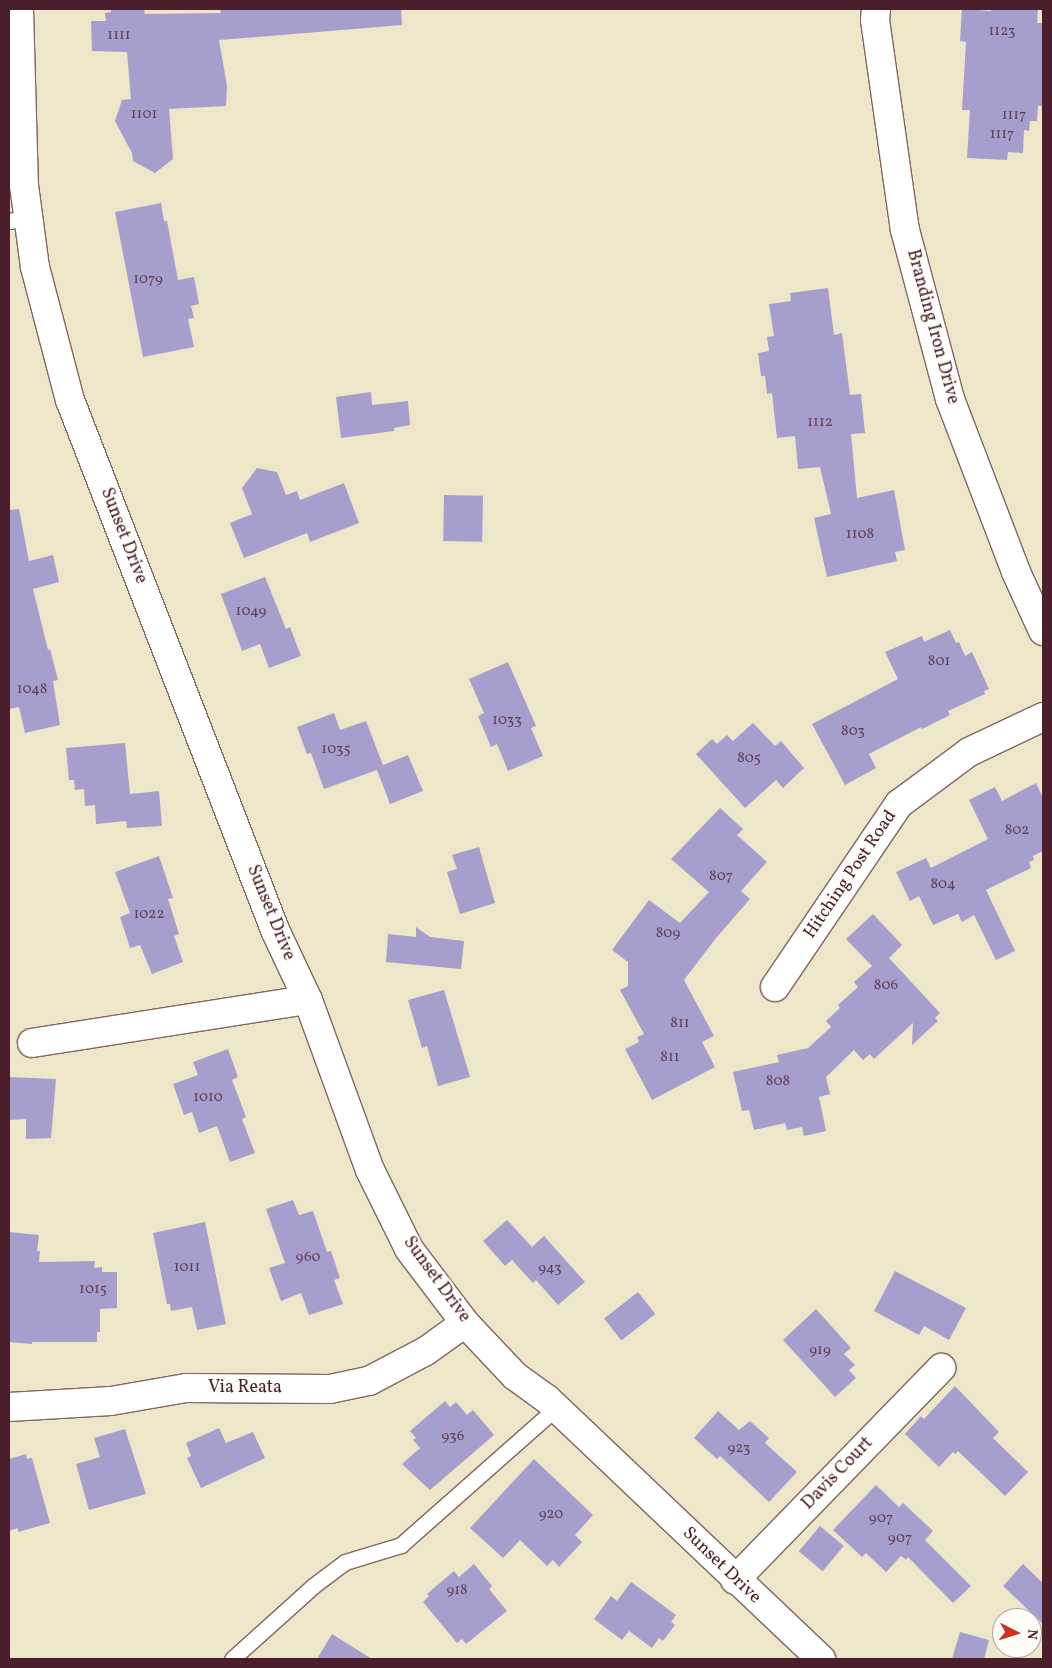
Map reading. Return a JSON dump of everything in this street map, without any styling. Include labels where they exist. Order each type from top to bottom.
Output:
[{"type":"street","name":"Sunset Drive","points":[[19,9],[14,54],[24,185],[19,220],[35,267],[70,400],[276,930],[308,1000],[370,1170],[410,1249],[464,1323],[515,1376],[556,1408],[735,1580],[821,1659]]},
{"type":"street","name":"Branding Iron Drive","points":[[876,9],[875,20],[905,230],[950,399],[1016,572],[1043,631]]},
{"type":"street","name":"Hitching Post Road","points":[[775,986],[899,804],[969,752],[1043,717]]},
{"type":"street","points":[[32,1043],[308,1000]]},
{"type":"street","name":"Via Reata","points":[[9,1407],[111,1401],[186,1388],[330,1389],[369,1381],[426,1351],[464,1323]]},
{"type":"street","name":"Davis Court","points":[[735,1580],[941,1368]]},
{"type":"lane","points":[[232,1659],[312,1586],[345,1562],[401,1545],[556,1408]]},
{"type":"building","points":[[111,9],[144,9],[145,14],[221,13],[220,9],[401,9],[402,25],[219,40],[227,86],[226,106],[169,109],[173,159],[155,173],[133,161],[132,153],[115,121],[122,100],[131,99],[127,52],[92,51],[91,21],[106,21],[105,13],[111,12]]},
{"type":"building","points":[[962,9],[991,11],[991,9],[1038,9],[1037,23],[1043,23],[1043,106],[1038,106],[1037,121],[1030,121],[1029,131],[1024,130],[1023,153],[1008,152],[1007,160],[967,158],[970,110],[962,110],[966,42],[960,41]]},
{"type":"building","points":[[161,203],[164,221],[167,221],[178,280],[194,277],[199,304],[191,306],[194,318],[188,319],[194,347],[143,357],[115,212]]},
{"type":"building","points":[[828,288],[834,335],[842,333],[850,395],[861,394],[865,433],[851,434],[857,498],[894,490],[905,550],[895,552],[897,561],[827,577],[814,518],[831,514],[820,467],[798,469],[795,436],[777,438],[772,393],[767,394],[765,376],[761,376],[758,353],[769,351],[767,337],[774,336],[769,304],[791,301],[790,293]]},
{"type":"building","points":[[371,392],[372,405],[408,401],[410,425],[394,428],[394,431],[341,438],[336,397]]},
{"type":"building","points":[[257,468],[277,472],[286,495],[297,491],[300,500],[344,483],[359,523],[310,542],[307,533],[244,558],[230,523],[252,514],[242,488]]},
{"type":"building","points":[[444,495],[483,496],[482,542],[443,541]]},
{"type":"building","points":[[19,509],[29,561],[53,555],[59,582],[33,589],[48,650],[50,649],[58,680],[53,681],[60,725],[25,733],[19,707],[9,709],[9,510]]},
{"type":"building","points":[[265,577],[286,629],[290,627],[301,656],[269,668],[260,644],[242,651],[221,594]]},
{"type":"building","points":[[950,630],[956,643],[959,642],[965,656],[972,652],[989,689],[984,691],[985,694],[948,711],[950,715],[922,729],[921,727],[869,754],[876,768],[845,785],[812,724],[898,679],[885,652],[922,636],[924,642]]},
{"type":"building","points":[[508,662],[536,726],[531,728],[543,756],[508,771],[497,744],[491,747],[478,716],[484,713],[469,679]]},
{"type":"building","points":[[334,713],[340,730],[366,721],[383,765],[408,755],[423,791],[390,804],[377,770],[324,789],[311,753],[307,754],[297,727]]},
{"type":"building","points":[[753,723],[775,746],[781,741],[804,768],[783,788],[776,780],[745,808],[696,754],[712,739],[717,744],[727,735],[733,741]]},
{"type":"building","points":[[125,743],[130,794],[159,791],[162,826],[127,828],[126,821],[96,824],[95,805],[85,806],[84,789],[75,790],[74,780],[69,780],[66,748]]},
{"type":"building","points":[[1036,783],[1043,798],[1043,851],[1033,856],[1034,860],[1029,862],[1031,868],[986,890],[1015,951],[996,960],[974,915],[962,922],[958,914],[933,925],[919,896],[910,901],[896,872],[926,858],[931,868],[988,839],[969,800],[995,787],[1002,801]]},
{"type":"building","points":[[720,808],[743,829],[737,835],[767,862],[741,891],[750,899],[716,938],[684,980],[714,1036],[702,1042],[715,1067],[652,1100],[625,1049],[639,1042],[637,1037],[644,1034],[620,990],[628,986],[628,962],[612,950],[649,900],[680,923],[709,892],[671,859]]},
{"type":"building","points":[[479,847],[495,903],[460,914],[447,872],[457,869],[452,855]]},
{"type":"building","points":[[159,856],[173,898],[168,899],[179,934],[174,936],[183,962],[152,974],[140,945],[130,948],[120,917],[130,913],[115,872]]},
{"type":"building","points":[[873,914],[902,945],[889,958],[940,1013],[935,1018],[938,1021],[912,1045],[913,1023],[874,1059],[870,1054],[863,1060],[854,1050],[826,1077],[830,1094],[819,1097],[826,1131],[804,1136],[802,1127],[787,1130],[785,1123],[754,1130],[749,1110],[742,1111],[733,1072],[779,1062],[777,1055],[808,1048],[831,1027],[826,1021],[840,1008],[838,1005],[858,987],[854,982],[872,966],[846,939]]},
{"type":"building","points":[[416,927],[430,937],[464,941],[461,969],[386,962],[388,934],[416,937]]},
{"type":"building","points":[[444,990],[470,1077],[438,1086],[427,1046],[422,1048],[408,1000]]},
{"type":"building","points":[[228,1049],[238,1077],[232,1080],[246,1117],[242,1119],[255,1153],[230,1162],[217,1126],[199,1133],[192,1112],[184,1115],[173,1084],[198,1075],[193,1062]]},
{"type":"building","points":[[9,1077],[56,1079],[51,1138],[26,1139],[26,1119],[9,1120]]},
{"type":"building","points":[[293,1200],[299,1215],[313,1211],[327,1252],[331,1251],[340,1278],[334,1280],[343,1304],[309,1315],[301,1293],[281,1301],[269,1268],[285,1263],[266,1209]]},
{"type":"building","points":[[507,1220],[532,1247],[544,1236],[585,1282],[558,1305],[536,1280],[533,1283],[512,1260],[505,1266],[483,1241]]},
{"type":"building","points":[[205,1222],[226,1324],[197,1330],[192,1307],[171,1311],[170,1304],[167,1304],[153,1233]]},
{"type":"building","points":[[9,1232],[39,1235],[37,1251],[40,1251],[39,1262],[95,1261],[94,1268],[102,1267],[102,1272],[117,1272],[117,1308],[100,1309],[100,1332],[97,1332],[97,1342],[32,1342],[32,1344],[9,1342]]},
{"type":"building","points":[[895,1271],[966,1308],[949,1340],[924,1326],[919,1335],[874,1311]]},
{"type":"building","points":[[638,1292],[655,1314],[621,1341],[604,1318]]},
{"type":"building","points":[[816,1309],[851,1348],[844,1354],[855,1365],[849,1370],[856,1378],[835,1397],[783,1340]]},
{"type":"building","points":[[955,1386],[999,1432],[993,1438],[1028,1472],[1005,1496],[958,1451],[955,1454],[953,1452],[939,1467],[905,1434],[921,1416],[924,1419]]},
{"type":"building","points":[[445,1401],[450,1407],[456,1402],[467,1415],[473,1410],[494,1435],[430,1490],[402,1464],[420,1448],[413,1440],[416,1438],[410,1431]]},
{"type":"building","points":[[718,1411],[739,1430],[750,1421],[769,1438],[765,1443],[797,1472],[769,1502],[720,1456],[717,1459],[694,1438]]},
{"type":"building","points":[[219,1428],[226,1443],[253,1432],[265,1458],[201,1488],[187,1458],[191,1456],[186,1443]]},
{"type":"building","points":[[125,1429],[146,1494],[89,1510],[76,1464],[100,1457],[94,1438]]},
{"type":"building","points":[[26,1454],[27,1459],[32,1458],[50,1523],[18,1532],[18,1528],[9,1531],[9,1459]]},
{"type":"building","points":[[534,1459],[593,1515],[575,1535],[582,1542],[559,1567],[553,1560],[547,1566],[520,1540],[503,1558],[470,1528]]},
{"type":"building","points":[[876,1485],[899,1507],[903,1503],[933,1531],[925,1540],[971,1586],[953,1603],[908,1557],[906,1560],[901,1556],[886,1572],[866,1553],[862,1557],[833,1530]]},
{"type":"building","points":[[820,1526],[844,1546],[823,1571],[799,1551]]},
{"type":"building","points":[[474,1564],[492,1586],[489,1589],[507,1611],[466,1644],[462,1639],[457,1643],[423,1602],[429,1596],[427,1594],[454,1571],[459,1577]]},
{"type":"building","points":[[1023,1564],[1043,1583],[1043,1624],[1042,1608],[1026,1608],[1003,1586]]},
{"type":"building","points":[[631,1582],[676,1615],[671,1622],[675,1625],[663,1641],[659,1638],[652,1648],[629,1631],[622,1640],[594,1619],[611,1596],[617,1601]]},
{"type":"building","points":[[960,1632],[989,1640],[984,1659],[952,1659]]},
{"type":"building","points":[[332,1634],[372,1659],[317,1659]]}]
